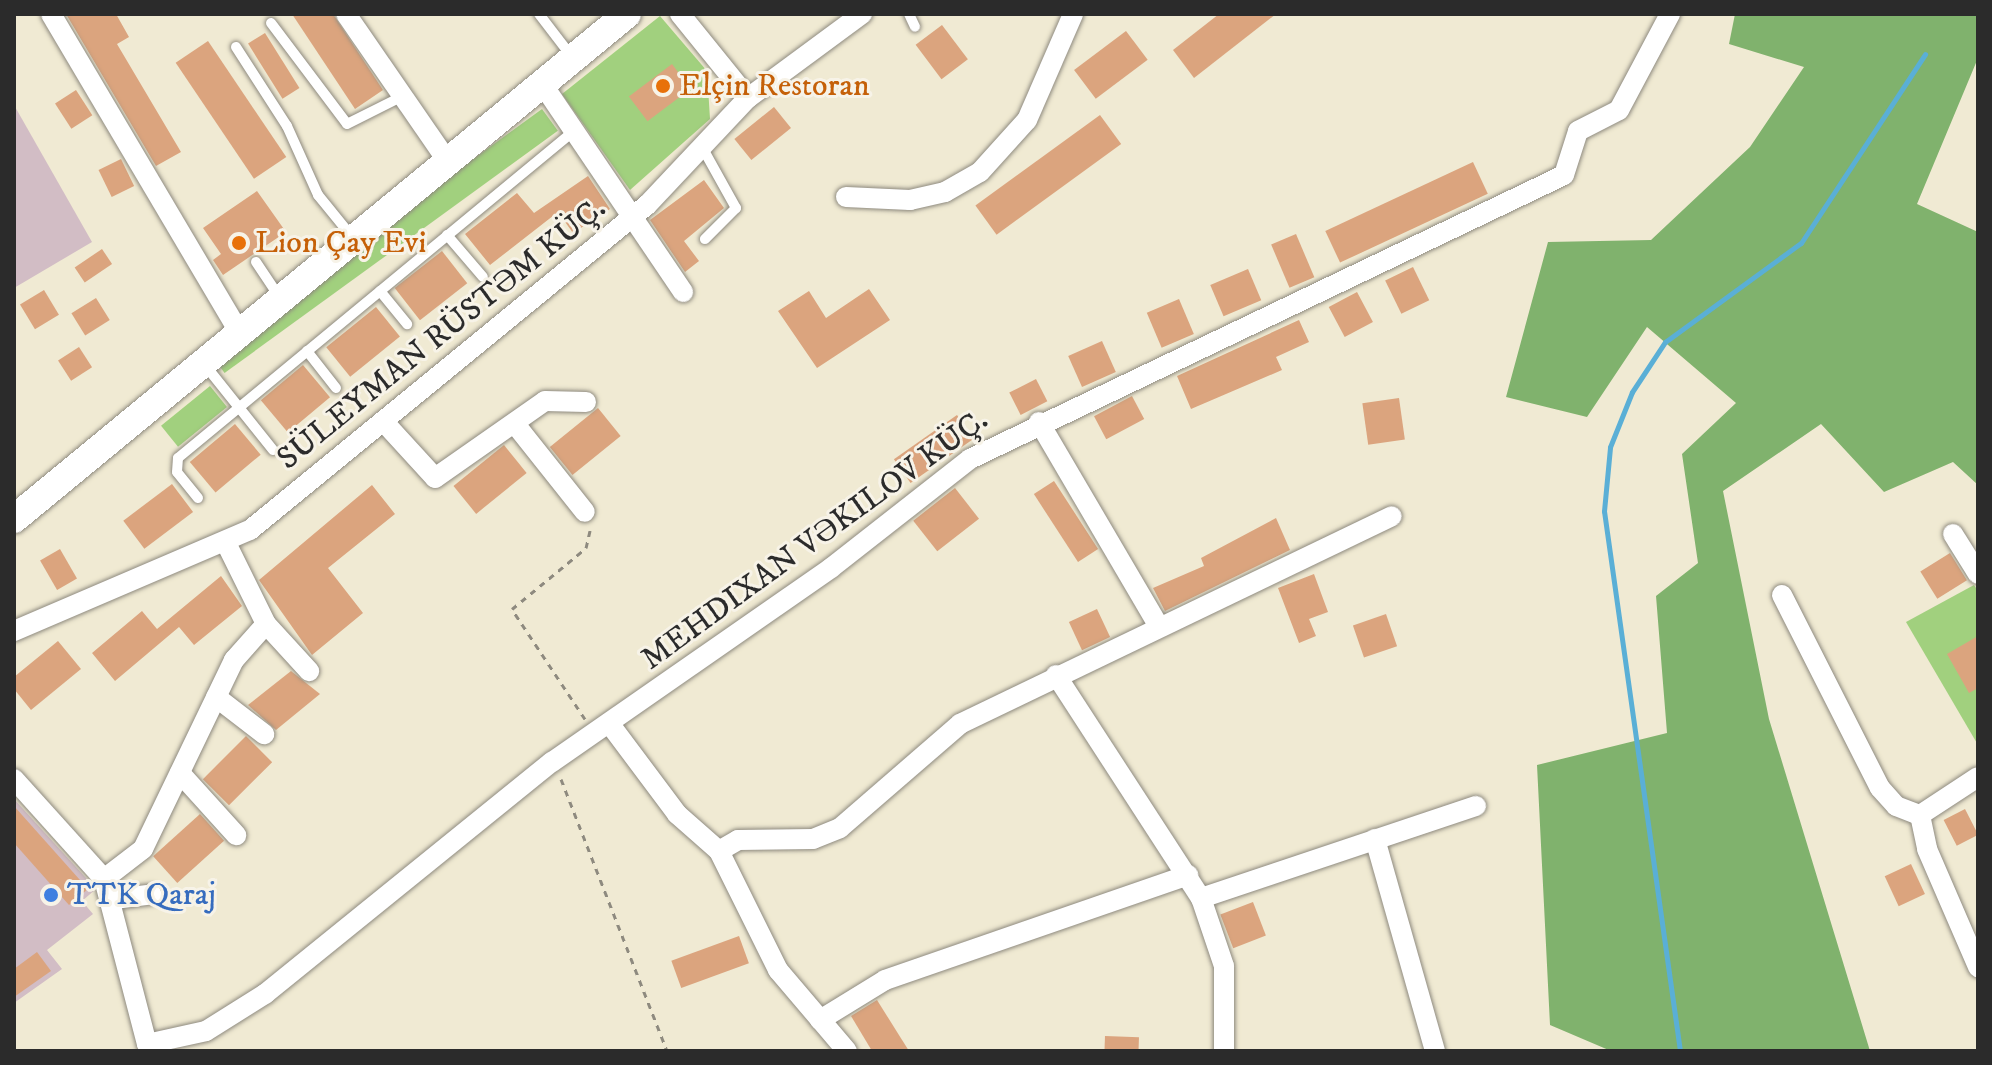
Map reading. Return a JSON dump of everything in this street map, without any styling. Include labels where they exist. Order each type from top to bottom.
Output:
[{"type":"street","points":[[51,14],[240,333]]},
{"type":"street","points":[[346,14],[448,162]]},
{"type":"street","points":[[14,519],[627,14]]},
{"type":"street","points":[[680,14],[748,98]]},
{"type":"street","name":"SÜLEYMAN RÜSTƏM KÜÇ.","points":[[14,631],[227,545],[632,217],[748,98],[862,14]]},
{"type":"street","points":[[846,197],[910,200],[945,192],[980,172],[1027,120],[1073,14]]},
{"type":"street","name":"MEHDIXAN VƏKILOV KÜÇ.","points":[[114,899],[147,1044],[183,1040],[235,1015],[552,762],[831,568],[947,474],[1039,422],[1564,175],[1578,131],[1619,110],[1670,14]]},
{"type":"street","points":[[543,85],[683,292]]},
{"type":"street","points":[[383,421],[435,478],[545,401],[586,402]]},
{"type":"street","points":[[1039,422],[1158,625]]},
{"type":"street","points":[[515,424],[585,512]]},
{"type":"street","points":[[719,851],[738,840],[813,839],[840,828],[932,742],[1056,675],[1392,516]]},
{"type":"street","points":[[1953,534],[1978,574]]},
{"type":"street","points":[[227,545],[266,624],[309,671]]},
{"type":"street","points":[[1782,595],[1880,788],[1896,806],[1920,815]]},
{"type":"street","points":[[104,879],[143,849],[243,644],[266,624]]},
{"type":"street","points":[[1056,675],[1201,898],[1224,966],[1224,1051]]},
{"type":"street","points":[[216,697],[264,734]]},
{"type":"street","points":[[602,728],[677,814],[719,851],[778,970],[847,1051]]},
{"type":"street","points":[[180,773],[236,835]]},
{"type":"street","points":[[1920,815],[1978,777]]},
{"type":"street","points":[[14,779],[104,879],[114,899],[152,894]]},
{"type":"street","points":[[1201,898],[1476,806]]},
{"type":"street","points":[[1920,815],[1927,849],[1977,961]]},
{"type":"street","points":[[1375,839],[1435,1051]]},
{"type":"street","points":[[820,1020],[885,980],[1188,875]]},
{"type":"lane","points":[[539,14],[573,59]]},
{"type":"lane","points":[[909,14],[915,27]]},
{"type":"lane","points":[[271,23],[347,124],[401,97]]},
{"type":"lane","points":[[236,47],[287,126],[318,195],[354,239]]},
{"type":"lane","points":[[198,498],[177,472],[178,458],[574,131]]},
{"type":"lane","points":[[701,146],[736,208],[705,239]]},
{"type":"lane","points":[[447,235],[483,277]]},
{"type":"lane","points":[[256,262],[281,299]]},
{"type":"lane","points":[[380,291],[407,324]]},
{"type":"lane","points":[[307,351],[336,388]]},
{"type":"lane","points":[[203,363],[273,450]]},
{"type":"path","points":[[585,512],[586,548],[512,609],[602,728]]},
{"type":"path","points":[[552,762],[620,916],[667,1051]]},
{"type":"shaded area","points":[[14,105],[92,242],[14,288]]},
{"type":"shaded area","name":"TTK Qaraj","points":[[14,799],[96,889],[82,901],[93,914],[47,950],[62,969],[14,1003]]},
{"type":"green space","points":[[1735,14],[1978,15],[1978,58],[1917,204],[1978,232],[1978,485],[1953,462],[1884,492],[1821,424],[1723,491],[1769,719],[1870,1051],[1611,1051],[1550,1025],[1537,765],[1667,733],[1656,596],[1698,563],[1682,454],[1736,403],[1647,327],[1587,417],[1506,397],[1548,242],[1651,240],[1750,147],[1804,67],[1729,44]]},
{"type":"green space","points":[[660,16],[707,71],[710,119],[630,190],[562,94]]},
{"type":"green space","points":[[542,109],[558,131],[225,373],[209,351]]},
{"type":"green space","points":[[210,386],[227,407],[178,447],[161,426]]},
{"type":"green space","points":[[1974,585],[1978,591],[1978,745],[1906,622]]},
{"type":"building","points":[[66,14],[116,14],[129,37],[117,44],[181,152],[156,166]]},
{"type":"building","points":[[292,14],[333,14],[383,90],[355,109]]},
{"type":"building","points":[[1219,14],[1276,14],[1194,78],[1173,50]]},
{"type":"building","points":[[942,25],[968,59],[942,79],[916,45]]},
{"type":"building","points":[[1126,31],[1148,60],[1096,99],[1074,70]]},
{"type":"building","points":[[265,33],[299,88],[282,99],[248,44]]},
{"type":"building","points":[[208,41],[286,157],[254,179],[176,63]]},
{"type":"building","points":[[672,64],[691,89],[648,121],[629,96]]},
{"type":"building","points":[[76,90],[92,115],[71,129],[55,104]]},
{"type":"building","points":[[774,107],[791,128],[751,160],[734,139]]},
{"type":"building","points":[[1100,115],[1121,144],[997,235],[975,206]]},
{"type":"building","points":[[121,159],[134,186],[112,197],[99,170]]},
{"type":"building","points":[[1473,162],[1488,194],[1340,263],[1325,231]]},
{"type":"building","points":[[588,176],[610,209],[573,233],[558,212],[490,265],[465,234],[517,193],[534,213]]},
{"type":"building","points":[[704,180],[724,208],[684,241],[699,261],[685,272],[650,220]]},
{"type":"building","points":[[257,191],[286,232],[223,275],[213,260],[221,254],[203,228]]},
{"type":"building","points":[[1296,234],[1314,277],[1290,288],[1271,245]]},
{"type":"building","points":[[102,249],[112,264],[85,282],[75,267]]},
{"type":"building","points":[[442,251],[467,283],[420,320],[395,288]]},
{"type":"building","points":[[1413,267],[1429,300],[1401,314],[1385,281]]},
{"type":"building","points":[[1248,269],[1261,300],[1224,316],[1210,285]]},
{"type":"building","points":[[869,289],[890,320],[817,368],[778,311],[809,291],[826,318]]},
{"type":"building","points":[[44,290],[59,315],[35,329],[20,304]]},
{"type":"building","points":[[1357,292],[1373,322],[1345,337],[1329,307]]},
{"type":"building","points":[[96,298],[110,320],[85,335],[71,313]]},
{"type":"building","points":[[1179,299],[1194,334],[1162,348],[1147,313]]},
{"type":"building","points":[[376,307],[400,337],[350,377],[326,347]]},
{"type":"building","points":[[1299,320],[1309,342],[1276,357],[1282,370],[1191,409],[1177,376]]},
{"type":"building","points":[[1102,341],[1116,372],[1082,387],[1068,356]]},
{"type":"building","points":[[79,347],[92,367],[71,381],[58,361]]},
{"type":"building","points":[[303,365],[330,397],[288,433],[261,400]]},
{"type":"building","points":[[1036,379],[1047,401],[1021,415],[1009,393]]},
{"type":"building","points":[[1132,396],[1144,419],[1106,439],[1094,416]]},
{"type":"building","points":[[1399,398],[1405,440],[1368,445],[1362,403]]},
{"type":"building","points":[[598,408],[621,436],[572,475],[550,447]]},
{"type":"building","points":[[957,415],[974,439],[911,483],[894,459]]},
{"type":"building","points":[[235,424],[261,455],[216,493],[190,462]]},
{"type":"building","points":[[504,445],[527,473],[476,514],[453,486]]},
{"type":"building","points":[[1054,481],[1098,549],[1078,562],[1034,494]]},
{"type":"building","points":[[172,484],[193,512],[144,549],[123,521]]},
{"type":"building","points":[[372,485],[395,514],[328,568],[363,613],[312,655],[259,580]]},
{"type":"building","points":[[955,488],[979,519],[937,551],[913,521]]},
{"type":"building","points":[[1276,518],[1290,550],[1165,611],[1153,588],[1204,566],[1201,558]]},
{"type":"building","points":[[60,549],[77,578],[57,590],[40,560]]},
{"type":"building","points":[[1950,553],[1967,580],[1937,599],[1920,572]]},
{"type":"building","points":[[1314,574],[1328,612],[1309,619],[1316,636],[1299,643],[1278,588]]},
{"type":"building","points":[[221,576],[242,606],[194,645],[179,627],[115,681],[92,653],[142,611],[157,629]]},
{"type":"building","points":[[1097,609],[1110,637],[1082,650],[1069,622]]},
{"type":"building","points":[[1386,614],[1397,646],[1364,658],[1353,625]]},
{"type":"building","points":[[1978,636],[1978,688],[1969,693],[1947,654]]},
{"type":"building","points":[[58,641],[81,669],[31,710],[14,689],[14,677]]},
{"type":"building","points":[[291,671],[320,694],[276,730],[248,705]]},
{"type":"building","points":[[246,736],[272,762],[229,805],[203,779]]},
{"type":"building","points":[[14,806],[88,889],[69,905],[14,843]]},
{"type":"building","points":[[1965,809],[1978,835],[1957,846],[1944,820]]},
{"type":"building","points":[[200,814],[224,841],[177,883],[153,856]]},
{"type":"building","points":[[1911,864],[1925,894],[1899,906],[1885,876]]},
{"type":"building","points":[[1253,902],[1266,936],[1233,948],[1220,915]]},
{"type":"building","points":[[739,936],[749,963],[681,988],[671,961]]},
{"type":"building","points":[[37,952],[51,971],[14,997],[14,969]]},
{"type":"building","points":[[877,1000],[909,1051],[872,1051],[851,1016]]},
{"type":"building","points":[[1105,1036],[1139,1037],[1138,1051],[1104,1051]]},
{"type":"waterway","points":[[1680,1051],[1604,511],[1610,447],[1632,392],[1665,342],[1801,243],[1925,54]]},
{"type":"place","name":"Elçin Restoran","points":[[663,86]]},
{"type":"place","name":"Lion Çay Evi","points":[[239,243]]},
{"type":"place","name":"TTK Qaraj","points":[[51,895]]}]
